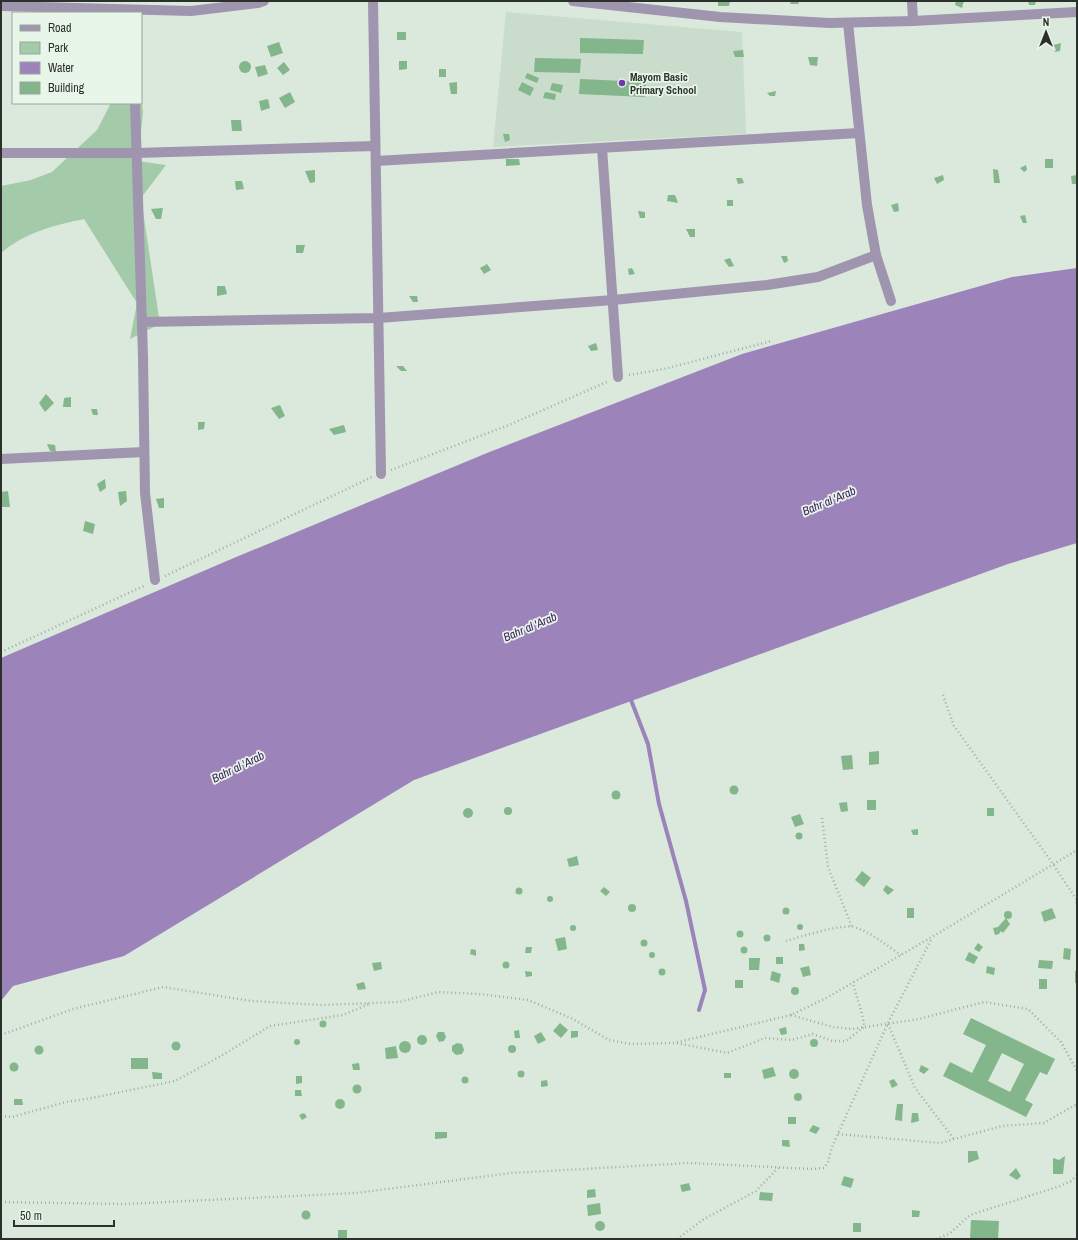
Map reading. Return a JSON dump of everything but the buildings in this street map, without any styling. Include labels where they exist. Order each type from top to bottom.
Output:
[{"type":"street","points":[[1,6],[103,5],[133,11],[191,11],[264,1]]},
{"type":"street","points":[[373,1],[381,474]]},
{"type":"street","points":[[573,1],[625,4],[720,17],[848,23],[1077,12]]},
{"type":"street","points":[[912,1],[913,21]]},
{"type":"street","points":[[848,23],[867,205],[876,255],[891,301]]},
{"type":"street","points":[[135,104],[142,322],[144,493],[155,580]]},
{"type":"street","points":[[376,161],[859,133]]},
{"type":"street","points":[[1,153],[136,153],[375,146]]},
{"type":"street","points":[[602,148],[618,377]]},
{"type":"street","points":[[142,322],[379,318],[612,300],[767,285],[818,277],[876,255]]},
{"type":"street","points":[[1,459],[144,452]]},
{"type":"path","points":[[942,695],[954,726],[1053,864],[1076,899],[1077,905]]},
{"type":"path","points":[[822,818],[828,867],[852,927]]},
{"type":"path","points":[[674,1043],[791,1015],[901,955],[1077,850]]},
{"type":"path","points":[[786,941],[819,932],[852,927],[870,935],[901,955]]},
{"type":"path","points":[[1,1202],[124,1204],[356,1193],[512,1173],[689,1163],[778,1168],[824,1168],[828,1162],[832,1147],[888,1023],[932,937]]},
{"type":"path","points":[[853,982],[857,1003],[863,1014],[864,1027]]},
{"type":"path","points":[[1,1035],[73,1010],[163,987],[251,1001],[321,1005],[399,1002],[438,992],[479,994],[528,1000],[571,1018],[609,1040],[630,1044],[674,1043],[727,1053],[765,1038],[791,1040],[813,1034],[832,1041],[846,1041],[864,1027]]},
{"type":"path","points":[[791,1015],[833,1027],[852,1029],[919,1019],[984,1002],[1028,1009],[1061,1042],[1077,1071]]},
{"type":"path","points":[[1,1116],[12,1117],[66,1102],[175,1081],[221,1056],[270,1026],[343,1014],[371,1003]]},
{"type":"path","points":[[888,1023],[915,1088],[954,1139]]},
{"type":"path","points":[[838,1134],[940,1143],[1002,1126],[1044,1123],[1077,1104]]},
{"type":"path","points":[[677,1239],[704,1219],[756,1191],[778,1168]]},
{"type":"path","points":[[936,1239],[949,1234],[970,1215],[1060,1186],[1071,1181],[1077,1175]]},
{"type":"shaded area","name":"Mayom Basic Primary School","points":[[506,12],[742,32],[746,134],[493,147]]},
{"type":"green space","points":[[110,104],[142,104],[143,112],[138,161],[166,165],[141,198],[160,324],[130,339],[137,303],[84,219],[51,227],[30,235],[10,246],[1,253],[1,186],[31,180],[52,172],[97,130]]},
{"type":"water","name":"Bahr al 'Arab","points":[[1077,268],[1077,543],[1008,564],[414,780],[124,956],[13,986],[1,1001],[1,658],[229,560],[487,453],[742,354],[1012,277]]},
{"type":"waterway","points":[[631,700],[648,744],[659,804],[686,901],[705,990],[699,1010]]},
{"type":"place","name":"Mayom Basic Primary School","points":[[622,83]]}]
